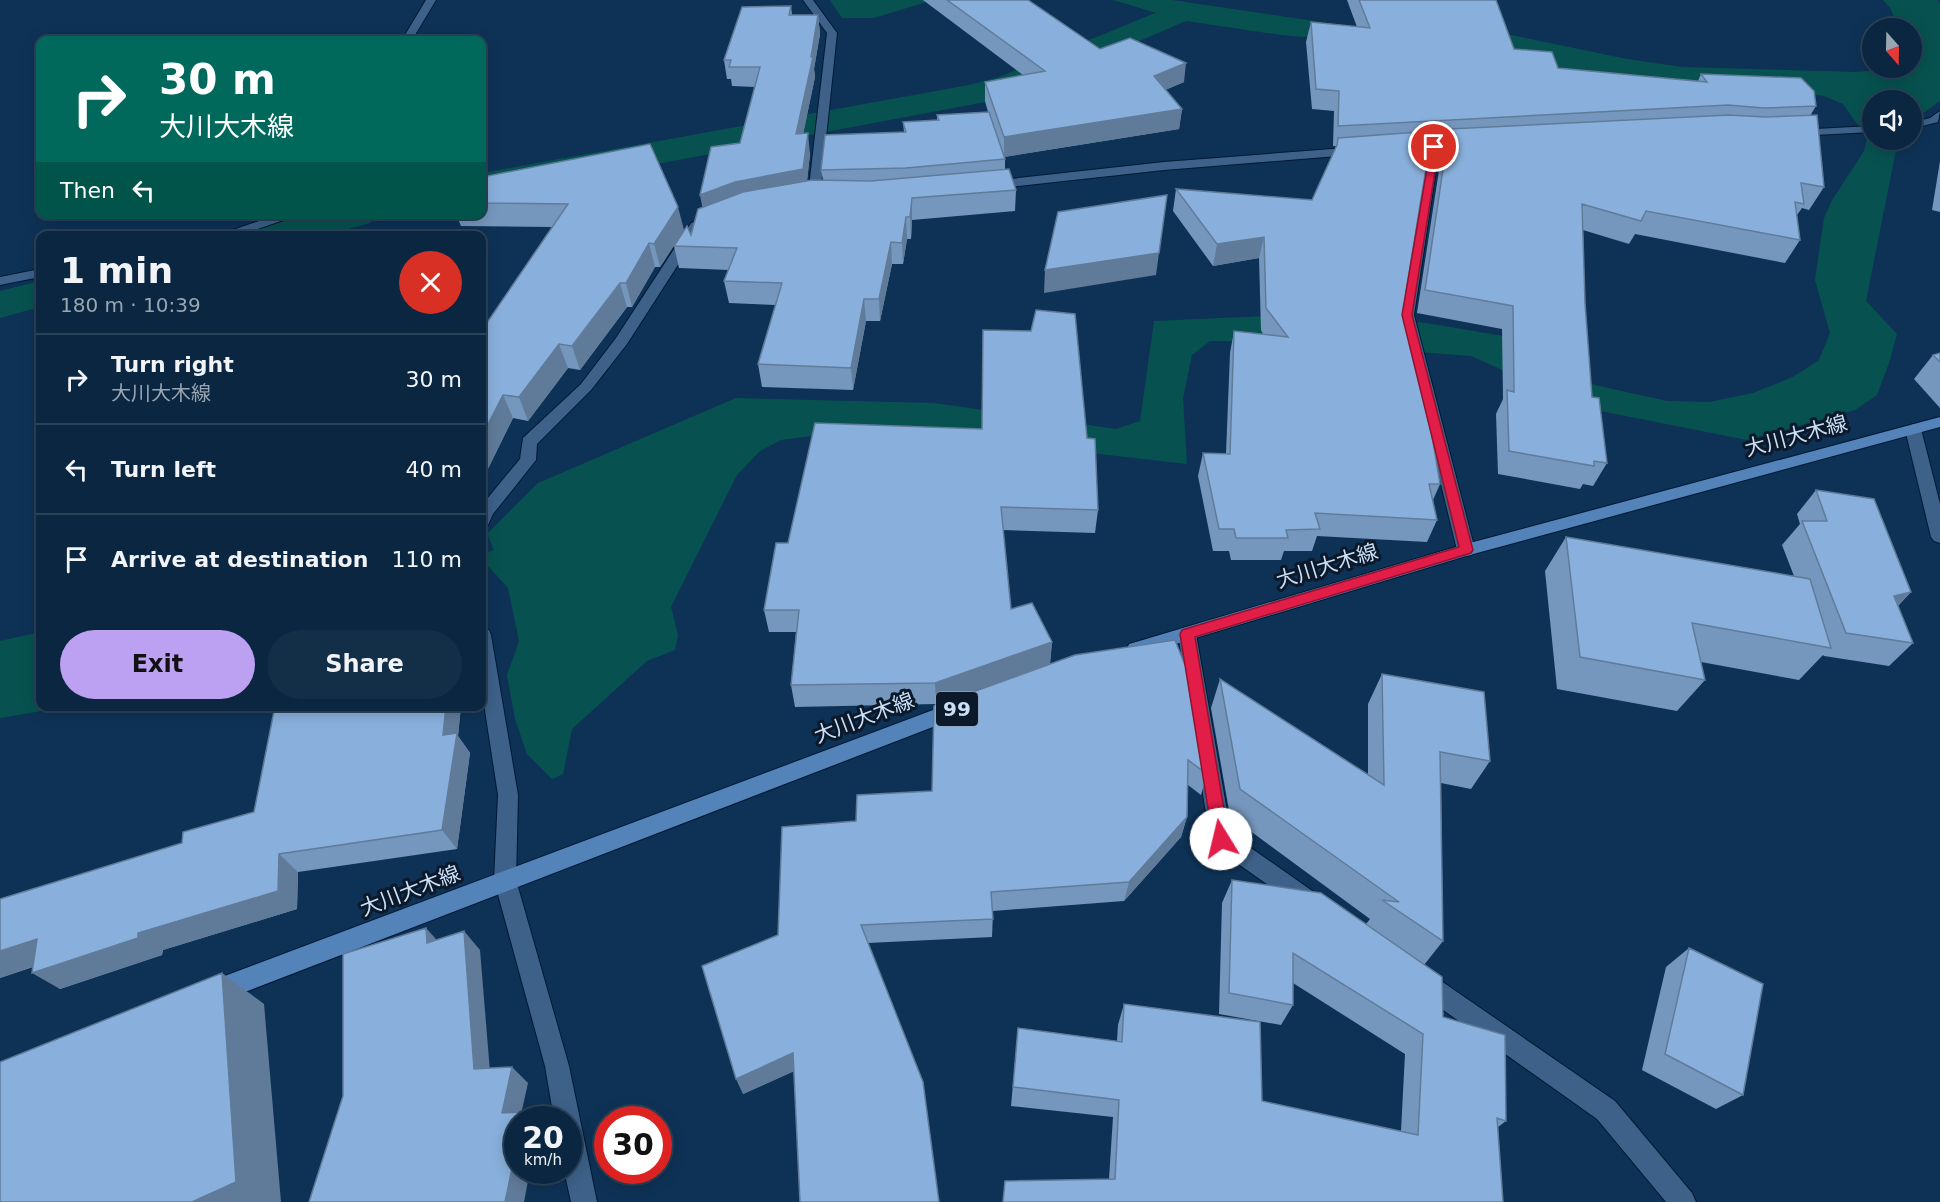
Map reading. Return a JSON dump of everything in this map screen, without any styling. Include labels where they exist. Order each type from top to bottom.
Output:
[{"type":"main road","name":"大川大木線","points":[[1120,654],[1466,550],[1940,422]]},
{"type":"main road","name":"大川大木線","points":[[198,998],[975,702]]},
{"type":"street","points":[[409,36],[431,0]]},
{"type":"street","points":[[808,0],[831,33],[814,195]]},
{"type":"street","points":[[1922,123],[1934,120],[1940,114]]},
{"type":"street","points":[[1789,133],[1862,129]]},
{"type":"street","points":[[1388,149],[1477,144]]},
{"type":"street","points":[[1434,147],[1407,315],[1466,550]]},
{"type":"street","points":[[974,187],[1164,166],[1365,150]]},
{"type":"street","points":[[486,511],[528,460],[529,442],[586,387],[622,341],[696,226],[724,215]]},
{"type":"street","points":[[238,231],[278,219]]},
{"type":"street","points":[[0,281],[36,274]]},
{"type":"street","points":[[1913,429],[1940,537]]},
{"type":"street","points":[[1187,634],[1221,839],[1327,914]]},
{"type":"street","points":[[486,659],[508,795],[505,880],[557,1066],[565,1106]]},
{"type":"street","points":[[1404,968],[1606,1110],[1683,1202]]},
{"type":"street","points":[[580,1184],[584,1202]]},
{"type":"shaded area","points":[[830,0],[933,0],[874,18],[842,18]]},
{"type":"shaded area","points":[[1113,0],[1172,0],[1335,24],[1432,34],[1511,35],[1627,59],[1682,67],[1862,71],[1862,78],[1922,78],[1922,18],[1894,18],[1891,9],[1883,0],[1937,0],[1940,2],[1940,101],[1922,114],[1922,90],[1862,90],[1862,131],[1843,104],[1824,96],[1745,87],[1590,76],[1530,58],[1464,50],[1281,35],[1180,20]]},
{"type":"shaded area","points":[[1896,150],[1866,301],[1897,334],[1877,395],[1855,410],[1747,440],[1535,398],[1505,371],[1471,356],[1276,341],[1210,341],[1192,355],[1183,398],[1187,464],[969,439],[842,432],[781,440],[760,451],[737,475],[671,607],[678,635],[675,650],[647,661],[572,729],[563,774],[552,779],[527,754],[515,719],[507,675],[519,641],[508,588],[489,567],[486,568],[486,553],[494,550],[487,534],[538,483],[736,398],[934,403],[1116,429],[1140,421],[1154,321],[1331,313],[1426,323],[1503,336],[1556,368],[1595,385],[1667,401],[1709,402],[1753,393],[1793,377],[1819,360],[1830,333],[1815,280],[1824,218],[1831,202],[1864,151]]},
{"type":"shaded area","points":[[36,633],[36,711],[41,711],[0,718],[0,641]]},
{"type":"building","points":[[947,0],[1028,0],[1100,49],[1130,38],[1186,63],[1154,76],[1182,109],[1004,137],[985,82],[1045,71]]},
{"type":"building","points":[[1359,0],[1496,0],[1514,49],[1552,52],[1558,68],[1707,82],[1701,74],[1801,78],[1814,91],[1816,106],[1764,108],[1728,105],[1338,126],[1339,91],[1316,89],[1311,22],[1370,28]]},
{"type":"building","points":[[791,6],[789,15],[818,15],[811,57],[813,57],[796,134],[808,133],[803,169],[735,182],[700,195],[711,147],[740,143],[760,67],[729,67],[731,60],[724,60],[742,7]]},
{"type":"building","points":[[989,112],[1005,159],[906,168],[821,170],[825,135],[906,132],[903,122],[939,120],[937,115]]},
{"type":"building","points":[[1729,115],[1765,117],[1817,115],[1824,187],[1801,183],[1804,204],[1795,202],[1800,240],[1646,211],[1641,221],[1582,204],[1585,303],[1592,397],[1599,398],[1607,463],[1594,461],[1594,466],[1509,451],[1507,390],[1514,392],[1513,306],[1425,290],[1449,129]]},
{"type":"building","points":[[1432,131],[1406,292],[1413,321],[1440,484],[1429,484],[1437,520],[1315,513],[1320,529],[1286,530],[1288,538],[1236,538],[1234,529],[1219,529],[1203,453],[1230,454],[1234,331],[1288,337],[1266,308],[1264,237],[1217,244],[1176,189],[1312,200],[1338,138]]},
{"type":"building","points":[[650,144],[678,207],[654,244],[649,243],[626,283],[620,283],[572,346],[559,344],[519,397],[503,395],[486,428],[486,324],[568,204],[486,203],[486,176]]},
{"type":"building","points":[[1009,169],[1016,190],[912,198],[910,217],[906,217],[902,243],[891,242],[879,299],[864,299],[851,368],[758,364],[782,283],[724,281],[737,248],[674,246],[687,226],[691,235],[698,209],[743,192],[812,180],[871,181]]},
{"type":"building","points":[[1167,195],[1159,253],[1045,270],[1058,212]]},
{"type":"building","points":[[1036,310],[1075,314],[1087,438],[1095,439],[1098,510],[1001,507],[1011,609],[1032,603],[1052,642],[935,683],[791,685],[799,610],[764,610],[776,543],[788,543],[815,423],[982,429],[983,330],[1031,331]]},
{"type":"building","points":[[1940,353],[1940,362],[1933,355]]},
{"type":"building","points":[[1816,490],[1874,499],[1911,592],[1894,596],[1913,643],[1846,633],[1802,521],[1827,521]]},
{"type":"building","points":[[1566,537],[1810,579],[1831,648],[1692,623],[1705,680],[1580,657]]},
{"type":"building","points":[[1175,640],[1185,665],[1190,668],[1207,774],[1188,760],[1187,817],[1129,882],[991,892],[993,919],[861,925],[923,1082],[939,1202],[800,1202],[793,1053],[736,1079],[702,966],[778,935],[782,827],[856,821],[857,795],[932,791],[934,706],[1075,655]]},
{"type":"building","points":[[1382,674],[1484,692],[1490,761],[1440,752],[1443,941],[1382,900],[1399,902],[1240,789],[1220,679],[1384,785]]},
{"type":"building","points":[[274,711],[445,711],[443,735],[457,733],[442,830],[279,854],[278,891],[138,933],[138,938],[32,973],[37,939],[0,951],[0,899],[182,843],[183,832],[254,812]]},
{"type":"building","points":[[1232,880],[1321,893],[1442,977],[1443,1017],[1505,1035],[1506,1121],[1497,1118],[1503,1202],[1003,1202],[1005,1181],[1115,1179],[1119,1100],[1013,1087],[1018,1028],[1122,1042],[1124,1004],[1260,1022],[1262,1101],[1418,1135],[1423,1034],[1293,953],[1293,1005],[1229,993]]},
{"type":"building","points":[[426,928],[427,943],[464,931],[474,1069],[512,1067],[502,1113],[504,1113],[504,1184],[509,1184],[505,1202],[309,1202],[343,1096],[343,954]]},
{"type":"building","points":[[1689,948],[1763,984],[1743,1095],[1665,1054]]},
{"type":"building","points":[[222,973],[236,1182],[192,1202],[0,1202],[0,1062]]},
{"type":"waterway","points":[[486,184],[973,95],[1011,84],[1182,11]]},
{"type":"waterway","points":[[292,231],[337,219]]},
{"type":"waterway","points":[[0,305],[36,295]]},
{"type":"route","points":[[1221,839],[1187,634],[1466,550],[1407,315],[1434,147]]}]
